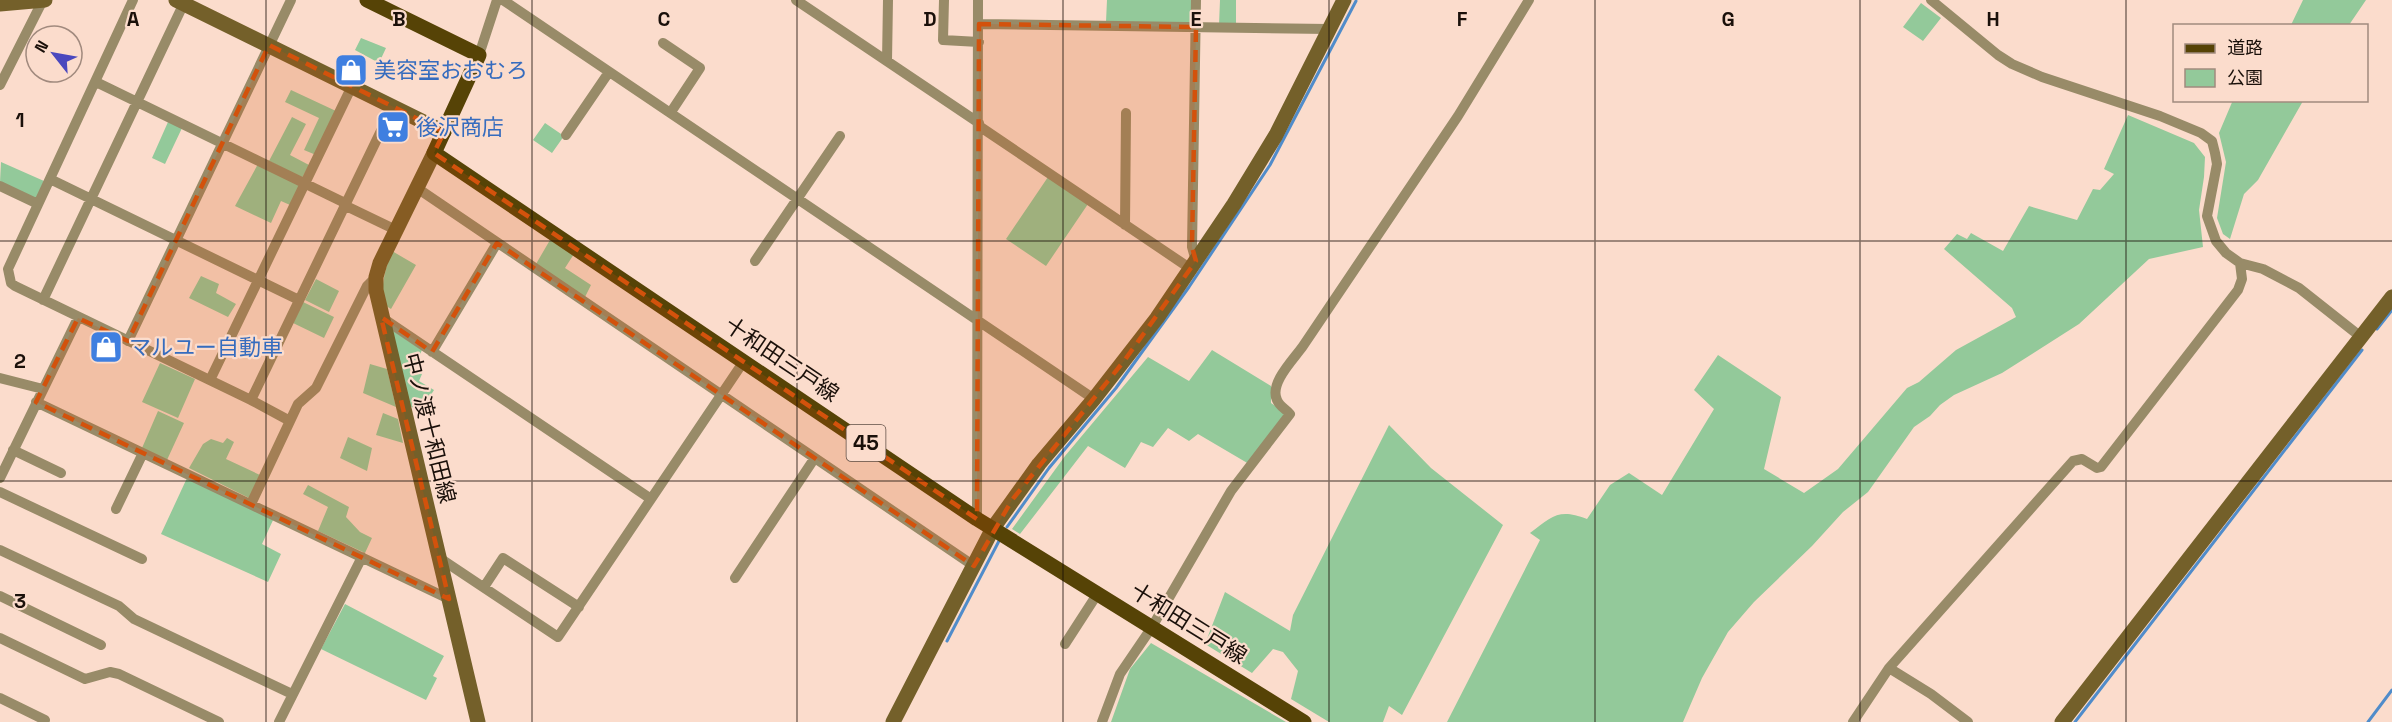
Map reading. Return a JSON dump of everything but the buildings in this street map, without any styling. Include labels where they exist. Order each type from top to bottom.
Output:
[{"type":"main road","points":[[367,0],[479,55],[434,153]]},
{"type":"main road","name":"十和田三戸線","points":[[434,153],[977,519],[1304,722]]},
{"type":"street","points":[[0,4],[44,0]]},
{"type":"street","points":[[0,85],[44,0]]},
{"type":"street","points":[[133,0],[8,269],[8,274],[15,286],[290,421]]},
{"type":"street","points":[[128,341],[291,0]]},
{"type":"street","points":[[479,55],[497,0]]},
{"type":"street","points":[[503,0],[1094,399]]},
{"type":"street","points":[[796,0],[1125,225],[1194,265]]},
{"type":"street","points":[[888,0],[888,62]]},
{"type":"street","points":[[944,0],[943,40],[979,42]]},
{"type":"street","points":[[977,519],[978,0]]},
{"type":"street","points":[[1194,265],[1192,247],[1196,0]]},
{"type":"street","points":[[893,722],[993,528],[1039,464],[1094,399],[1157,318],[1194,265],[1257,169],[1344,0]]},
{"type":"street","points":[[1102,722],[1120,674],[1152,627],[1231,491],[1290,414],[1279,405],[1275,397],[1282,375],[1304,346],[1458,116],[1529,0]]},
{"type":"street","points":[[1931,0],[2012,64],[2042,77],[2185,124],[2212,141],[2217,164],[2207,216],[2216,241],[2226,253],[2240,263],[2263,269],[2292,284],[2361,337]]},
{"type":"street","points":[[43,300],[180,2],[444,132]]},
{"type":"street","points":[[979,24],[1328,29]]},
{"type":"street","points":[[663,43],[700,68],[670,112]]},
{"type":"street","points":[[566,135],[609,72]]},
{"type":"street","points":[[96,82],[305,183],[396,230]]},
{"type":"street","points":[[210,380],[352,86]]},
{"type":"street","points":[[251,400],[393,106]]},
{"type":"street","points":[[1125,225],[1126,113]]},
{"type":"street","points":[[755,261],[840,136]]},
{"type":"street","name":"中ノ渡十和田線","points":[[434,153],[376,277],[376,290],[478,722]]},
{"type":"street","points":[[50,179],[176,238],[299,300]]},
{"type":"street","points":[[0,186],[38,204]]},
{"type":"street","points":[[417,188],[974,566]]},
{"type":"street","points":[[432,352],[497,243]]},
{"type":"street","points":[[1853,722],[1889,668],[2073,460],[2082,459],[2097,468],[2100,467],[2238,290],[2242,279],[2240,263]]},
{"type":"street","points":[[251,504],[298,404],[316,388],[367,286],[376,277]]},
{"type":"street","points":[[2062,722],[2392,297]]},
{"type":"street","points":[[381,316],[651,499]]},
{"type":"street","points":[[0,478],[78,318]]},
{"type":"street","points":[[438,557],[558,637],[744,361]]},
{"type":"street","points":[[0,378],[43,389]]},
{"type":"street","points":[[36,402],[448,599]]},
{"type":"street","points":[[13,450],[61,472]]},
{"type":"street","points":[[116,509],[142,453]]},
{"type":"street","points":[[735,578],[814,459]]},
{"type":"street","points":[[0,492],[142,559]]},
{"type":"street","points":[[0,550],[119,606],[134,619],[292,694]]},
{"type":"street","points":[[279,722],[362,557]]},
{"type":"street","points":[[484,587],[503,558],[579,608]]},
{"type":"street","points":[[1065,644],[1098,593]]},
{"type":"street","points":[[0,597],[101,645]]},
{"type":"street","points":[[0,638],[85,679],[110,672],[119,674],[219,722]]},
{"type":"street","points":[[1889,668],[1931,694],[1968,722]]},
{"type":"street","points":[[0,698],[45,720]]},
{"type":"highlighted area","points":[[979,24],[1196,27],[1192,247],[1196,261],[1124,361],[1012,500],[974,566],[497,243],[432,352],[381,317],[449,599],[36,402],[78,318],[128,341],[269,45],[444,132],[434,153],[977,519]]},
{"type":"green space","points":[[1107,0],[1191,0],[1191,22],[1106,22]]},
{"type":"green space","points":[[1220,0],[1236,0],[1236,25],[1219,25]]},
{"type":"green space","points":[[2303,0],[2366,0],[2350,24],[2291,24]]},
{"type":"green space","points":[[1921,3],[1941,18],[1923,41],[1903,27]]},
{"type":"green space","points":[[361,38],[386,48],[379,63],[355,50]]},
{"type":"green space","points":[[291,90],[336,111],[316,155],[304,150],[319,118],[285,102]]},
{"type":"green space","points":[[2232,102],[2302,102],[2258,180],[2244,194],[2230,239],[2223,234],[2217,218],[2226,162],[2219,133]]},
{"type":"green space","points":[[2128,115],[2194,143],[2205,157],[2199,210],[2203,247],[2149,259],[2079,324],[2002,373],[1954,395],[1914,427],[1868,492],[1843,512],[1812,546],[1754,602],[1728,632],[1702,678],[1683,722],[1447,722],[1540,540],[1530,533],[1550,518],[1562,514],[1587,519],[1610,485],[1629,473],[1662,495],[1714,409],[1694,390],[1718,355],[1781,397],[1764,469],[1804,493],[1838,469],[1907,388],[1919,382],[1956,350],[2016,317],[2012,308],[1944,249],[1957,234],[1967,239],[1971,233],[2003,251],[2029,206],[2077,220],[2093,189],[2100,190],[2114,174],[2104,169]]},
{"type":"green space","points":[[292,117],[306,124],[290,155],[309,165],[302,178],[269,161]]},
{"type":"green space","points":[[168,122],[182,128],[165,164],[152,158]]},
{"type":"green space","points":[[545,123],[564,136],[552,153],[533,140]]},
{"type":"green space","points":[[1,162],[44,181],[36,199],[0,182]]},
{"type":"green space","points":[[258,164],[300,184],[290,205],[281,201],[271,223],[235,206]]},
{"type":"green space","points":[[1048,177],[1088,204],[1046,266],[1006,239]]},
{"type":"green space","points":[[550,240],[574,254],[565,268],[591,285],[585,297],[536,264]]},
{"type":"green space","points":[[392,251],[416,265],[391,309],[383,304],[383,284]]},
{"type":"green space","points":[[201,276],[219,284],[216,293],[236,304],[228,317],[189,298]]},
{"type":"green space","points":[[316,279],[339,291],[329,312],[305,300]]},
{"type":"green space","points":[[303,302],[334,317],[324,338],[293,323]]},
{"type":"green space","points":[[389,328],[422,350],[413,369],[422,374],[419,381],[434,390],[420,412],[407,404]]},
{"type":"green space","points":[[1212,350],[1271,386],[1271,403],[1285,413],[1249,464],[1198,434],[1189,441],[1168,428],[1153,447],[1141,442],[1125,468],[1088,446],[1020,534],[1012,529],[1065,456],[1148,357],[1189,381]]},
{"type":"green space","points":[[160,363],[195,379],[178,418],[142,402]]},
{"type":"green space","points":[[370,364],[387,369],[396,407],[363,393]]},
{"type":"green space","points":[[158,411],[184,423],[167,460],[142,448]]},
{"type":"green space","points":[[383,413],[398,419],[403,443],[376,435]]},
{"type":"green space","points":[[1389,425],[1431,468],[1503,525],[1402,715],[1389,706],[1383,722],[1329,722],[1291,699],[1298,671],[1283,652],[1273,649],[1252,673],[1205,644],[1225,592],[1290,631],[1293,615]]},
{"type":"green space","points":[[348,437],[372,448],[367,471],[340,458]]},
{"type":"green space","points":[[227,438],[234,442],[226,459],[260,475],[249,498],[189,468],[203,444],[211,439],[223,443]]},
{"type":"green space","points":[[187,478],[274,518],[262,544],[281,554],[268,582],[161,534]]},
{"type":"green space","points":[[308,485],[349,507],[346,517],[360,532],[372,538],[365,553],[318,531],[328,507],[303,494]]},
{"type":"green space","points":[[345,604],[444,656],[433,676],[437,678],[426,700],[321,649]]},
{"type":"green space","points":[[1151,643],[1286,722],[1111,722],[1130,669]]},
{"type":"waterway","points":[[1007,527],[1049,468],[1116,388],[1189,287],[1270,165],[1356,1]]},
{"type":"waterway","points":[[2377,329],[2392,310]]},
{"type":"waterway","points":[[2075,722],[2362,350]]},
{"type":"waterway","points":[[947,641],[1000,539]]},
{"type":"waterway","points":[[2368,722],[2392,690]]},
{"type":"place","name":"美容室おおむろ","points":[[351,70]]},
{"type":"place","name":"後沢商店","points":[[393,127]]},
{"type":"place","name":"マルユー自動車","points":[[106,347]]}]
